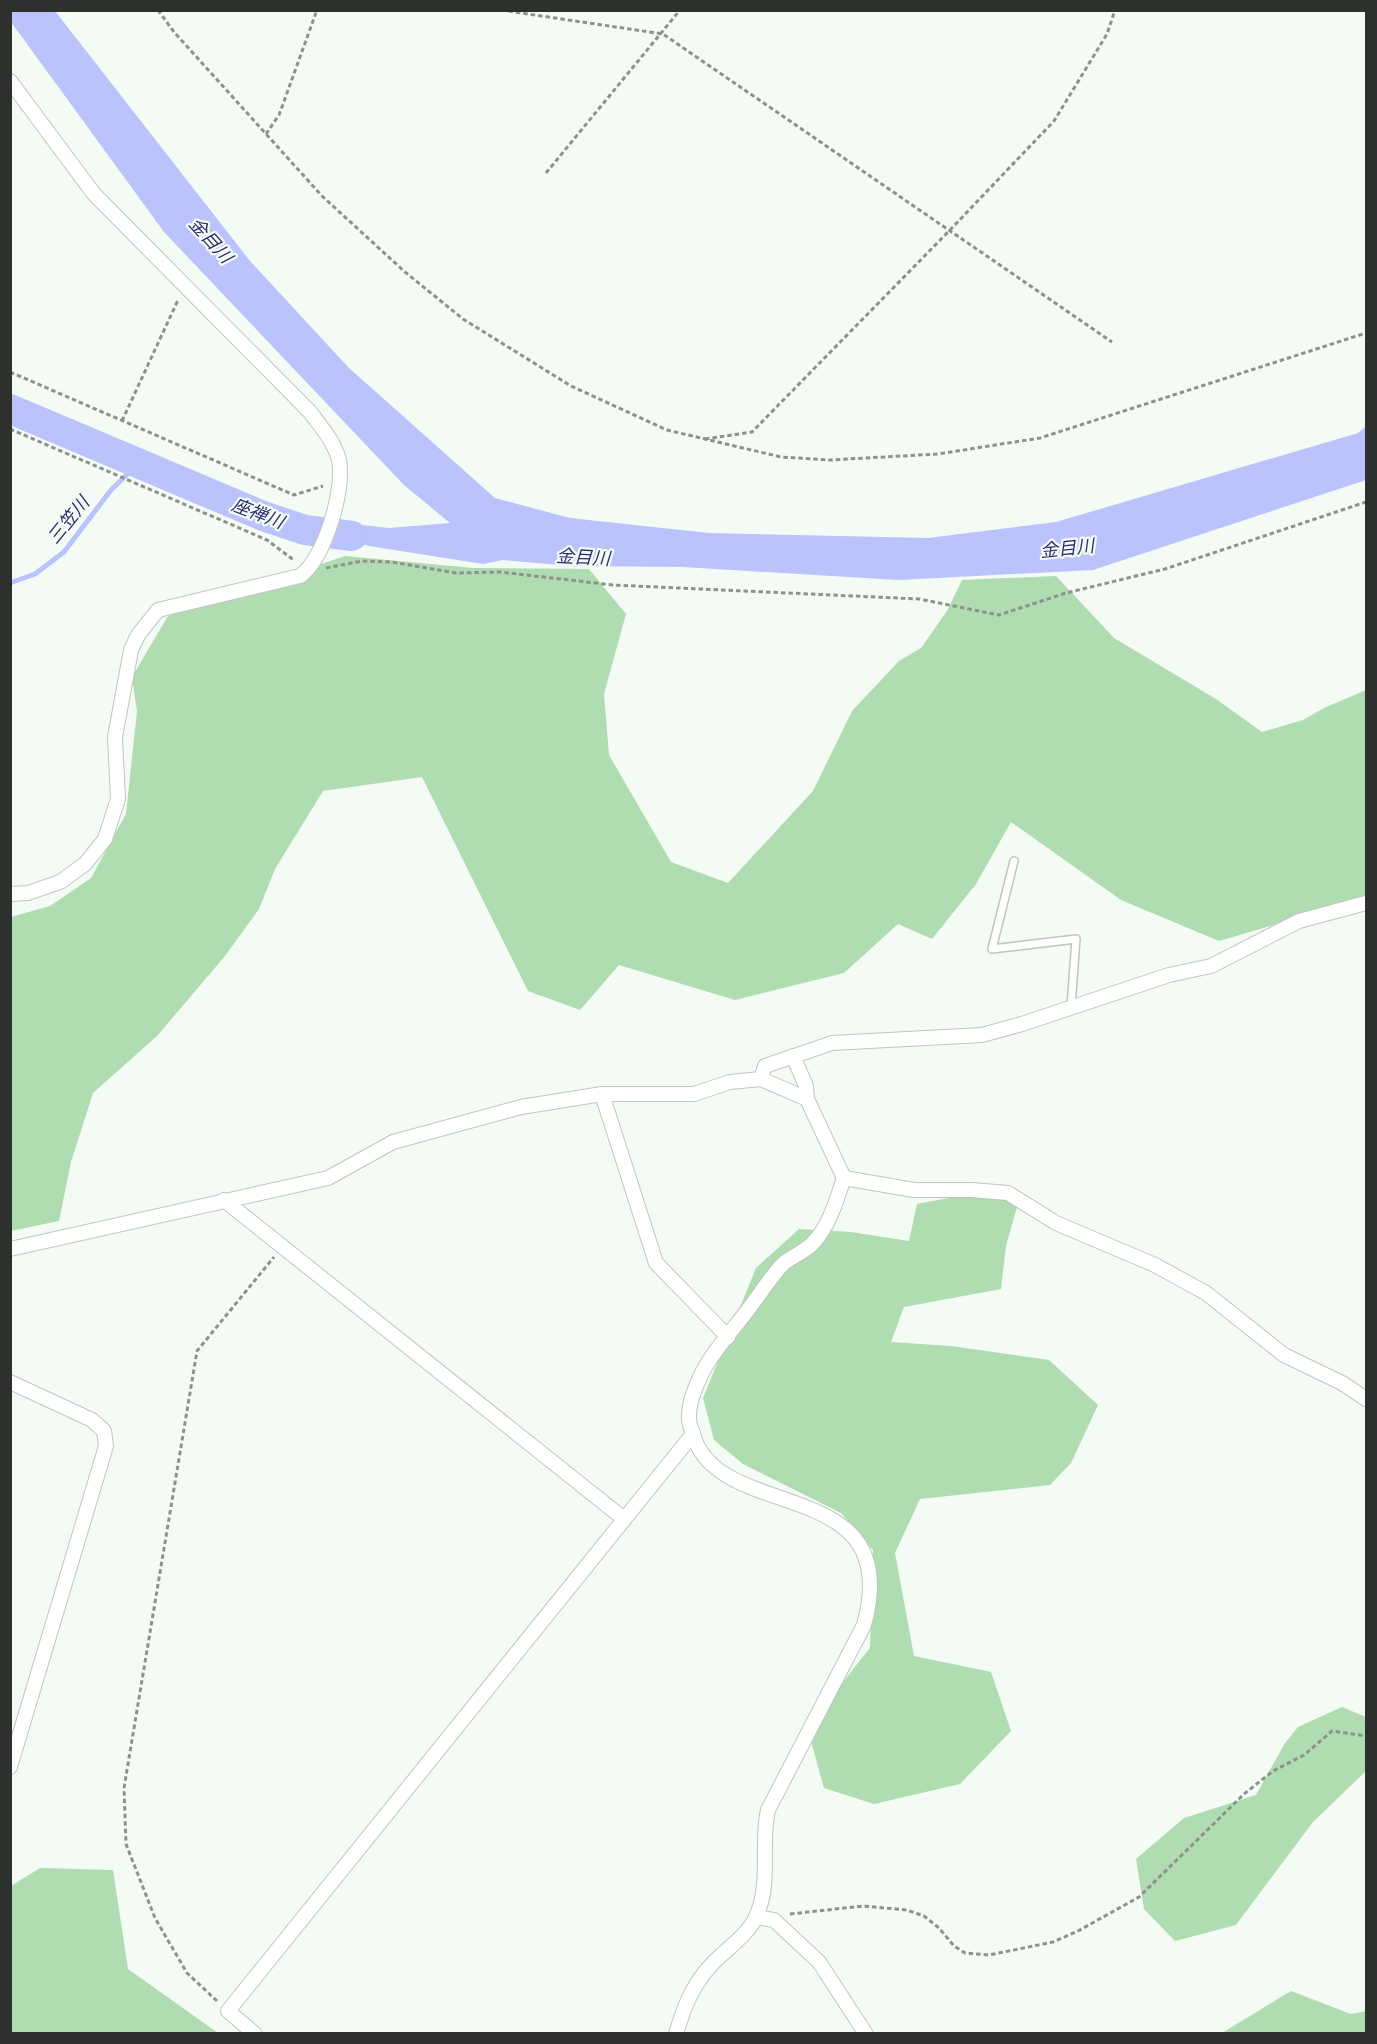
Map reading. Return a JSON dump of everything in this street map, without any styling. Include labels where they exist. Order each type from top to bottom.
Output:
[{"type":"street","points":[[10,81],[94,194],[310,412],[332,441],[339,461],[340,488],[312,565],[300,576],[158,610],[138,635],[131,650],[115,737],[118,799],[105,839],[85,864],[60,882],[28,893],[10,894]]},
{"type":"street","points":[[761,1079],[765,1066],[832,1043],[982,1035],[1169,975],[1211,966],[1299,921],[1366,903]]},
{"type":"street","points":[[676,2034],[683,2008],[697,1982],[746,1932],[756,1917],[764,1883],[763,1830],[768,1810],[864,1625],[872,1596],[870,1574],[864,1554],[849,1532],[819,1511],[731,1478],[709,1462],[696,1447],[688,1418],[693,1394],[703,1370],[783,1264],[812,1244],[830,1219],[844,1178],[807,1099],[806,1086],[793,1056]]},
{"type":"street","points":[[10,1250],[328,1178],[393,1142],[521,1107],[602,1094],[694,1094],[730,1082],[761,1079],[807,1099]]},
{"type":"street","points":[[602,1094],[656,1263],[728,1337]]},
{"type":"street","points":[[844,1178],[914,1190],[1008,1193],[1056,1223],[1155,1265],[1206,1293],[1284,1355],[1342,1383],[1366,1399]]},
{"type":"street","points":[[224,1200],[624,1519]]},
{"type":"street","points":[[10,1382],[92,1420],[104,1431],[106,1446],[10,1767]]},
{"type":"street","points":[[255,2034],[228,2011],[693,1434]]},
{"type":"street","points":[[756,1917],[774,1920],[819,1962],[866,2034]]},
{"type":"lane","points":[[1014,861],[992,949],[1076,939],[1071,1008]]},
{"type":"path","points":[[158,10],[322,196],[405,272],[463,319],[571,386],[667,430],[703,440],[781,457],[830,460],[938,454],[1040,438],[1366,333]]},
{"type":"path","points":[[266,134],[279,115],[317,10]]},
{"type":"path","points":[[501,10],[663,34],[1112,342]]},
{"type":"path","points":[[546,173],[663,34],[680,10]]},
{"type":"path","points":[[703,440],[752,432],[950,230],[1054,121],[1107,34],[1115,10]]},
{"type":"path","points":[[122,421],[184,287]]},
{"type":"path","points":[[10,372],[294,495],[340,488]]},
{"type":"path","points":[[10,429],[129,483],[267,540],[312,565],[362,561],[392,562],[456,573],[500,572],[613,585],[919,599],[999,615],[1066,593],[1157,572],[1366,502]]},
{"type":"path","points":[[228,2011],[187,1973],[155,1918],[126,1844],[124,1788],[197,1352],[282,1247]]},
{"type":"path","points":[[774,1920],[794,1912],[863,1906],[907,1910],[924,1916],[939,1928],[954,1946],[965,1953],[989,1955],[1053,1942],[1078,1931],[1139,1897],[1244,1794],[1273,1771],[1304,1755],[1332,1731],[1366,1736]]},
{"type":"green space","points":[[345,556],[473,568],[589,569],[626,614],[604,694],[609,755],[671,862],[728,883],[813,791],[852,711],[899,661],[921,648],[947,611],[962,580],[1056,576],[1114,638],[1216,699],[1262,732],[1303,720],[1324,708],[1366,690],[1366,898],[1219,941],[1121,900],[1011,822],[976,884],[932,939],[898,924],[844,973],[735,1000],[619,965],[580,1010],[528,991],[422,777],[323,791],[275,869],[259,909],[225,956],[157,1036],[93,1093],[71,1162],[59,1221],[11,1231],[11,917],[50,906],[91,878],[126,814],[137,711],[132,677],[168,616]]},
{"type":"green space","points":[[991,1190],[1017,1207],[1006,1246],[1001,1289],[904,1307],[891,1342],[951,1346],[1049,1360],[1098,1405],[1071,1463],[1050,1485],[920,1499],[895,1553],[914,1656],[991,1672],[1011,1731],[960,1784],[874,1804],[824,1788],[807,1727],[870,1648],[873,1550],[841,1513],[743,1464],[714,1440],[703,1398],[756,1268],[799,1229],[851,1232],[909,1241],[917,1204]]},
{"type":"green space","points":[[1342,1707],[1366,1717],[1366,1771],[1313,1822],[1236,1925],[1175,1941],[1144,1909],[1136,1859],[1184,1818],[1256,1795],[1285,1743],[1298,1727]]},
{"type":"green space","points":[[40,1868],[113,1870],[128,1969],[218,2033],[11,2033],[11,1886]]},
{"type":"green space","points":[[1291,1991],[1351,2014],[1366,2011],[1366,2033],[1222,2033]]},
{"type":"water","name":"金目川","points":[[10,11],[55,11],[250,261],[349,368],[495,498],[570,518],[709,533],[928,538],[1056,522],[1358,433],[1366,426],[1366,480],[1093,570],[898,580],[683,567],[570,566],[503,560],[483,564],[369,546],[258,514],[389,528],[450,523],[404,485],[164,232],[11,22]]},
{"type":"waterway","name":"座禅川","points":[[10,409],[263,516],[305,530],[352,536]]},
{"type":"waterway","name":"三笠川","points":[[10,583],[35,574],[64,552],[111,490],[139,463]]}]
